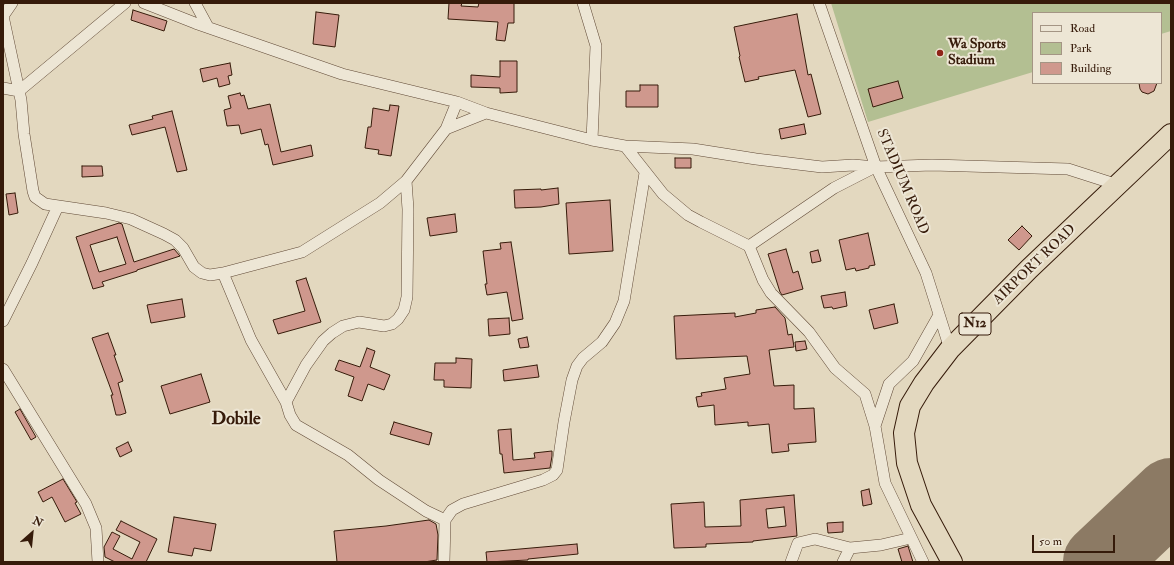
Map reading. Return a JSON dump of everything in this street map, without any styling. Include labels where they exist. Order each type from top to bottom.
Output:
[{"type":"highway","name":"AIRPORT ROAD","points":[[952,562],[921,505],[906,463],[904,433],[910,406],[924,382],[950,349],[1029,269],[1171,134]]},
{"type":"street","points":[[12,3],[3,16],[21,100],[24,134],[35,197],[45,204],[106,213],[131,219],[175,240],[183,248],[194,267],[202,273],[210,275],[223,273],[302,252],[380,203],[406,181],[446,129],[457,102]]},
{"type":"street","points":[[19,91],[125,3]]},
{"type":"street","points":[[144,3],[342,74],[457,102],[486,113],[592,140],[624,146],[693,149],[822,167],[853,165],[876,167],[932,166],[1068,169],[1118,185]]},
{"type":"street","points":[[196,3],[208,27]]},
{"type":"street","points":[[583,3],[596,46],[592,140]]},
{"type":"street","name":"STADIUM ROAD","points":[[819,3],[876,167],[926,274],[950,349]]},
{"type":"street","points":[[3,88],[19,91]]},
{"type":"street","points":[[446,129],[486,113]]},
{"type":"street","points":[[624,146],[663,194],[688,214],[701,222],[749,246],[763,280],[771,293],[809,332],[835,368],[865,394],[875,426],[885,483],[923,562]]},
{"type":"street","points":[[749,246],[834,188],[876,167]]},
{"type":"street","points":[[444,562],[445,520],[452,510],[463,504],[543,480],[553,475],[558,470],[564,422],[572,380],[577,366],[583,358],[602,342],[615,323],[624,301],[645,173]]},
{"type":"street","points":[[286,402],[306,365],[323,341],[332,333],[343,326],[359,322],[384,326],[392,324],[398,319],[404,310],[407,297],[408,209],[406,181]]},
{"type":"street","points":[[3,321],[58,206]]},
{"type":"street","points":[[223,273],[251,340],[286,402],[290,415],[296,425],[348,455],[379,480],[426,511],[445,520]]},
{"type":"street","points":[[875,426],[889,384],[913,361],[939,315]]},
{"type":"street","points":[[3,369],[86,504],[96,528],[98,562]]},
{"type":"street","points":[[791,562],[798,543],[815,539],[850,548],[881,545],[911,538]]},
{"type":"street","points":[[843,562],[850,548]]},
{"type":"green space","name":"Wa Sports Stadium","points":[[831,3],[1171,3],[1171,31],[1162,34],[1162,12],[1032,12],[1032,72],[868,122]]},
{"type":"building","points":[[449,3],[462,3],[461,6],[478,7],[479,3],[514,3],[514,23],[508,23],[505,41],[496,40],[498,22],[448,19]]},
{"type":"building","points":[[133,10],[167,21],[164,31],[131,20]]},
{"type":"building","points":[[316,12],[339,15],[335,47],[313,44]]},
{"type":"building","points":[[797,14],[808,75],[811,74],[821,114],[808,117],[795,70],[758,77],[759,79],[745,82],[734,27]]},
{"type":"building","points":[[500,61],[517,61],[517,92],[500,93],[500,88],[471,87],[471,75],[500,77]]},
{"type":"building","points":[[230,63],[232,75],[228,76],[230,84],[219,87],[217,78],[203,82],[200,69]]},
{"type":"building","points":[[898,81],[903,98],[873,107],[868,89]]},
{"type":"building","points":[[1139,84],[1157,84],[1154,91],[1148,94],[1142,92]]},
{"type":"building","points":[[640,85],[658,85],[658,107],[626,107],[626,91],[640,91]]},
{"type":"building","points":[[240,93],[241,96],[244,95],[248,109],[270,104],[281,152],[311,145],[313,156],[273,165],[268,144],[265,145],[261,129],[241,134],[239,125],[227,126],[224,110],[231,108],[228,96]]},
{"type":"building","points":[[390,105],[399,106],[391,156],[378,154],[379,150],[365,148],[368,127],[371,127],[373,108],[389,111]]},
{"type":"building","points":[[172,111],[187,170],[177,172],[165,127],[132,135],[129,125],[153,119],[152,116]]},
{"type":"building","points":[[804,124],[806,134],[781,139],[779,129]]},
{"type":"building","points":[[675,158],[691,158],[691,168],[675,168]]},
{"type":"building","points":[[82,166],[102,166],[103,176],[82,177]]},
{"type":"building","points":[[558,188],[559,204],[541,207],[515,208],[514,190],[541,190]]},
{"type":"building","points":[[15,193],[18,213],[9,215],[6,194]]},
{"type":"building","points":[[610,200],[613,251],[569,254],[566,203]]},
{"type":"building","points":[[455,214],[457,232],[430,236],[427,218]]},
{"type":"building","points":[[119,223],[122,224],[134,262],[174,249],[180,256],[102,282],[104,286],[93,289],[76,237]],"holes":[[[117,237],[126,264],[99,272],[90,245]]]},
{"type":"building","points":[[1022,226],[1032,236],[1019,250],[1008,240]]},
{"type":"building","points":[[868,233],[875,265],[856,271],[855,268],[846,270],[839,240]]},
{"type":"building","points":[[511,242],[523,319],[512,321],[507,292],[487,295],[483,251],[501,249],[500,243]]},
{"type":"building","points":[[786,249],[793,273],[798,271],[803,289],[782,295],[768,254]]},
{"type":"building","points":[[818,250],[821,261],[812,263],[810,252]]},
{"type":"building","points":[[306,278],[321,322],[278,334],[273,320],[305,311],[296,281]]},
{"type":"building","points":[[845,292],[847,306],[833,309],[832,307],[824,308],[821,296]]},
{"type":"building","points":[[182,299],[185,317],[151,323],[147,305]]},
{"type":"building","points":[[894,304],[898,323],[874,329],[869,310]]},
{"type":"building","points":[[775,307],[785,318],[788,335],[792,334],[794,347],[769,350],[774,386],[794,385],[794,409],[814,408],[816,442],[788,444],[789,451],[772,453],[769,424],[748,426],[748,422],[715,425],[714,405],[698,407],[696,397],[702,396],[701,393],[726,389],[724,378],[750,374],[747,356],[676,359],[674,316],[735,313],[735,317],[756,313],[756,310]]},
{"type":"building","points":[[509,318],[510,334],[489,336],[488,319]]},
{"type":"building","points":[[108,333],[123,381],[118,383],[126,413],[120,415],[116,415],[111,395],[113,395],[92,338]]},
{"type":"building","points":[[527,337],[529,347],[520,348],[518,339]]},
{"type":"building","points":[[805,341],[807,349],[796,351],[795,342]]},
{"type":"building","points":[[367,348],[375,351],[370,367],[390,375],[384,390],[368,384],[362,401],[348,396],[354,377],[335,370],[339,360],[360,367]]},
{"type":"building","points":[[456,358],[472,359],[471,388],[444,387],[444,380],[434,380],[435,363],[456,363]]},
{"type":"building","points":[[537,365],[539,377],[504,381],[503,370]]},
{"type":"building","points":[[201,374],[210,402],[170,414],[161,386]]},
{"type":"building","points":[[20,409],[36,437],[31,440],[15,412]]},
{"type":"building","points":[[394,422],[432,433],[429,445],[390,434]]},
{"type":"building","points":[[511,429],[513,460],[535,458],[534,453],[552,451],[550,468],[504,473],[502,454],[500,454],[498,430]]},
{"type":"building","points":[[128,442],[132,451],[120,457],[116,448]]},
{"type":"building","points":[[63,479],[77,502],[75,503],[81,514],[65,522],[52,497],[43,502],[38,492]]},
{"type":"building","points":[[869,489],[872,504],[863,506],[861,491]]},
{"type":"building","points":[[794,495],[797,536],[753,542],[706,544],[706,547],[674,548],[671,504],[704,502],[705,527],[741,526],[740,500]],"holes":[[[784,507],[786,526],[768,528],[766,509]]]},
{"type":"building","points":[[174,517],[216,524],[211,551],[194,548],[192,556],[168,552]]},
{"type":"building","points":[[429,520],[436,524],[438,535],[437,560],[424,562],[337,562],[334,531]]},
{"type":"building","points":[[121,521],[157,539],[146,562],[115,562],[105,557],[104,547],[112,532],[120,536],[113,549],[132,559],[140,542],[116,530]]},
{"type":"building","points":[[843,522],[843,532],[828,533],[827,523]]},
{"type":"building","points":[[577,544],[578,554],[528,560],[487,562],[486,552]]},
{"type":"building","points":[[908,546],[913,562],[902,562],[898,549]]},
{"type":"runway","points":[[1100,562],[1171,495]]},
{"type":"place","name":"Wa Sports Stadium","points":[[940,53]]},
{"type":"district","name":"Dobile","points":[[236,420]]}]
